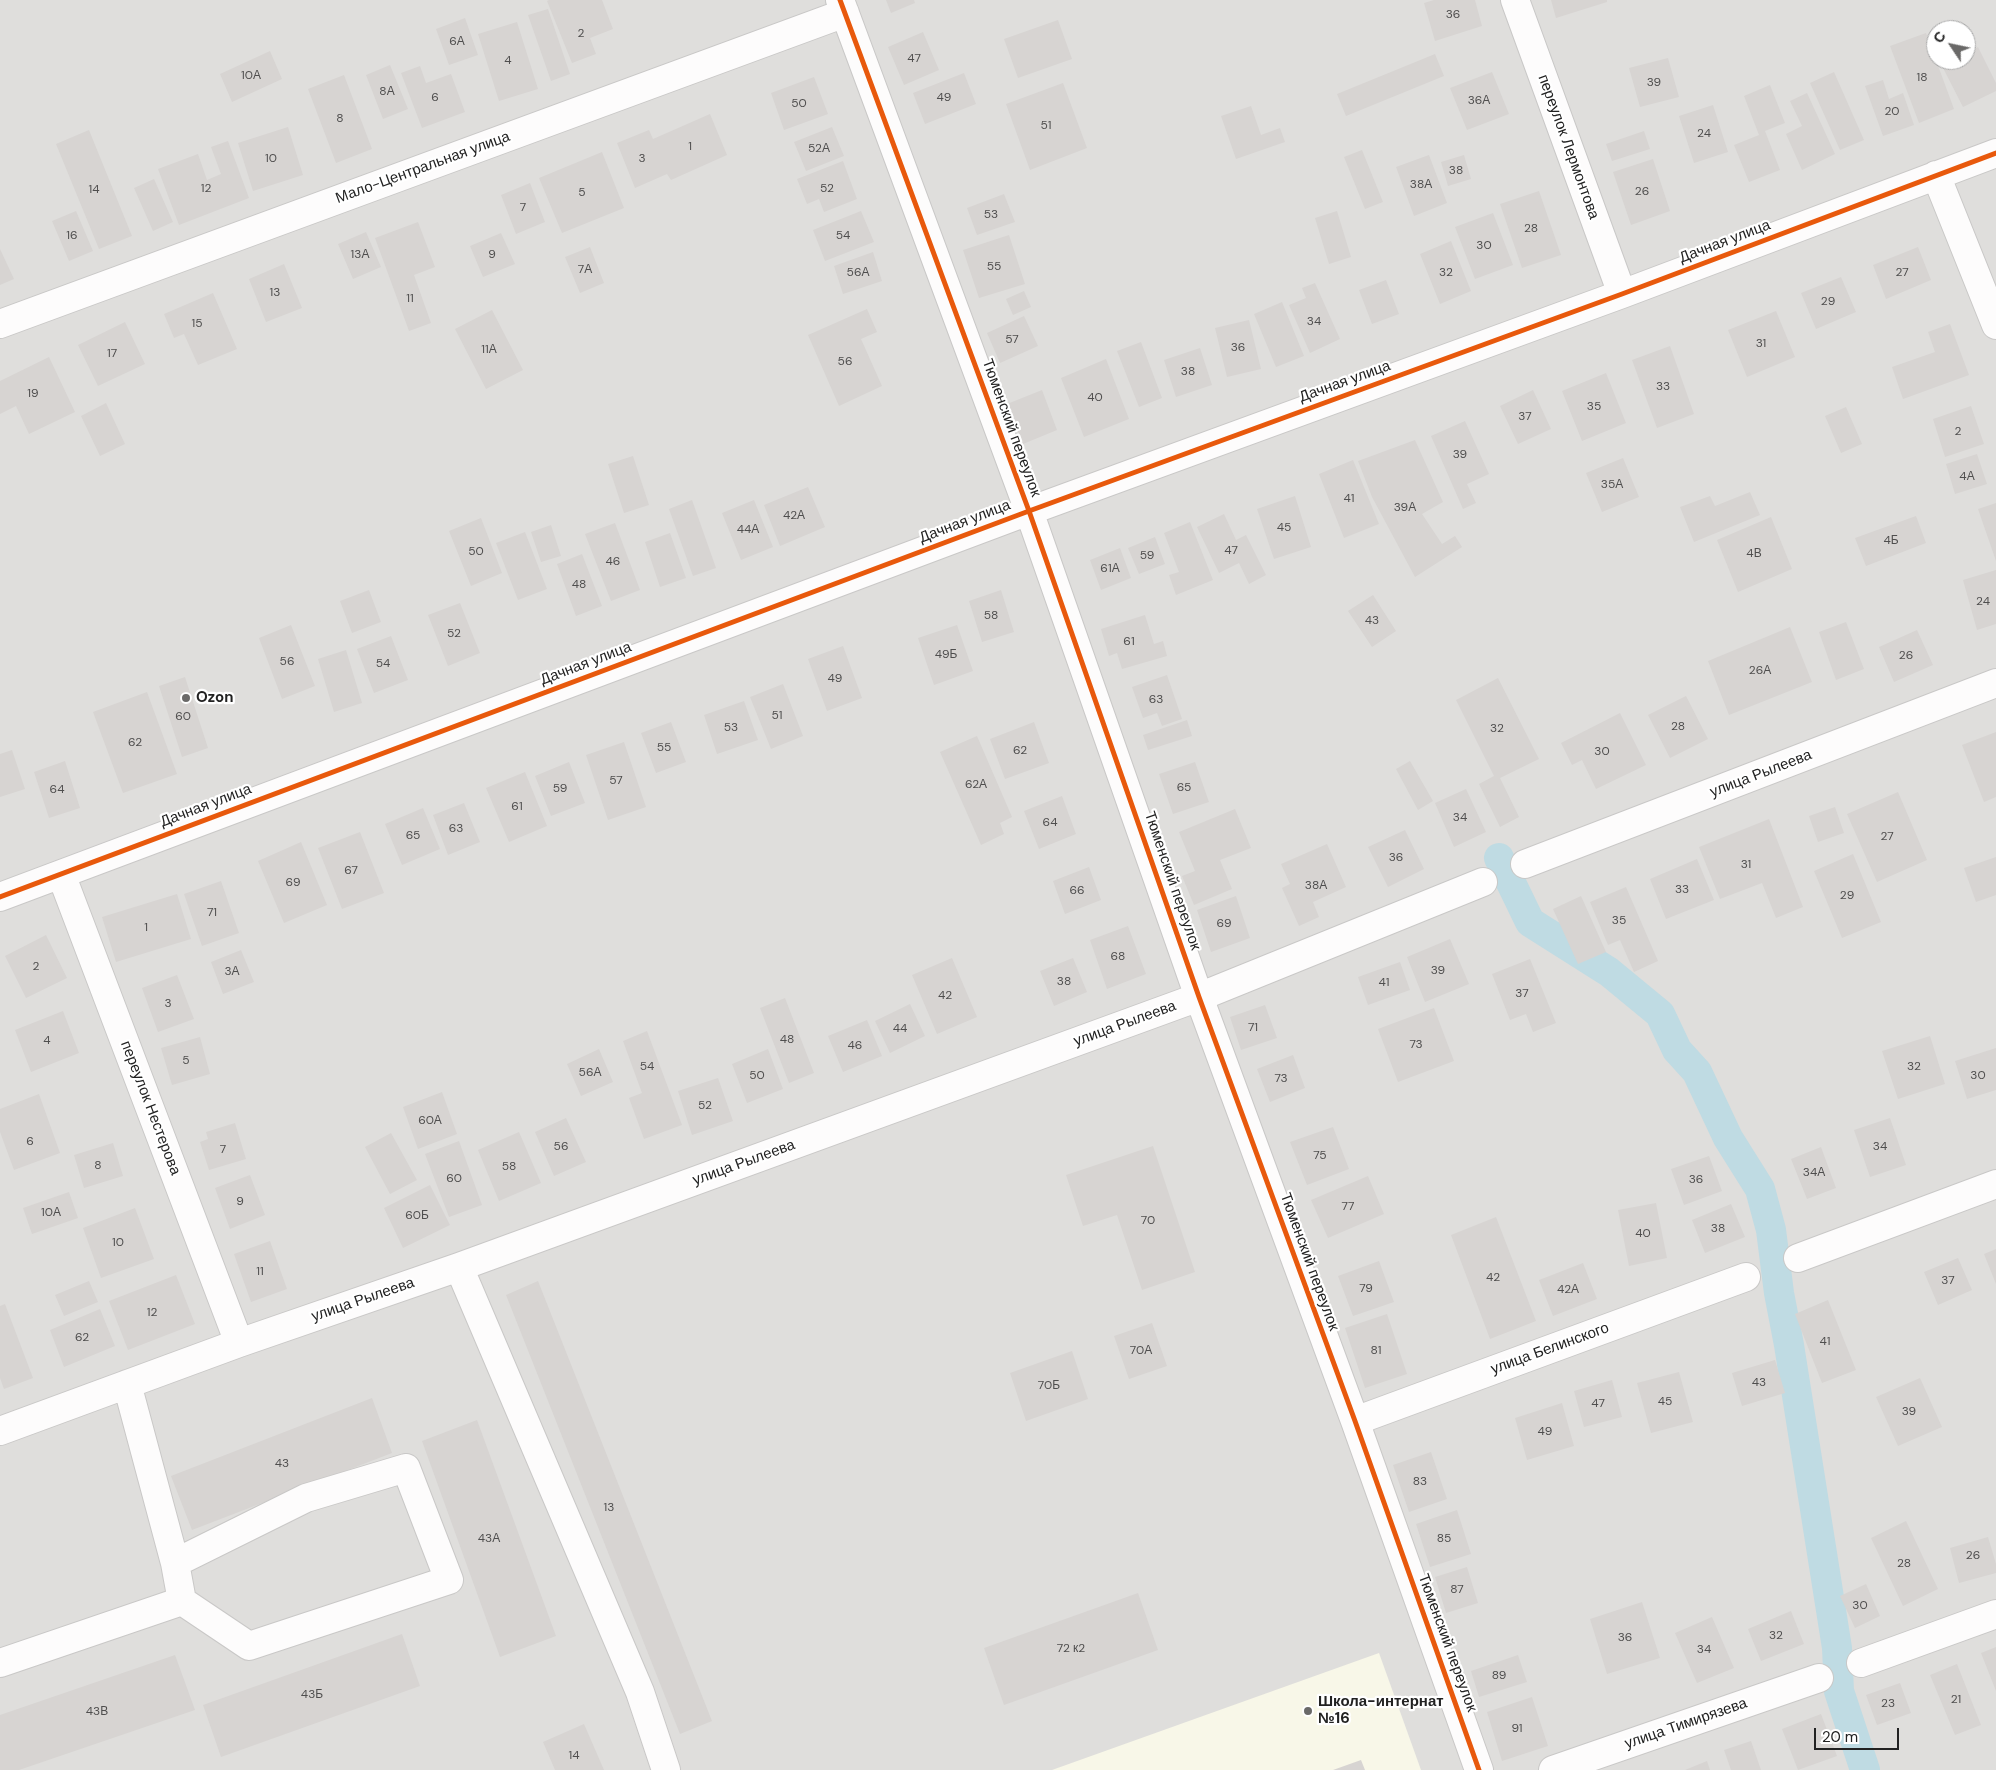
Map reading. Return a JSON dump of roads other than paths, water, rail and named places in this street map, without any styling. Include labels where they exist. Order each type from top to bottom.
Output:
[{"type":"street","name":"переулок Лермонтова","points":[[1515,0],[1622,294]]},
{"type":"street","name":"Мало-Центральная улица","points":[[0,324],[843,6]]},
{"type":"street","name":"Тюменский переулок","points":[[843,6],[1029,512],[1199,997],[1479,1770]]},
{"type":"street","name":"Дачная улица","points":[[0,897],[1996,153]]},
{"type":"street","points":[[1936,175],[1996,325]]},
{"type":"street","name":"улица Рылеева","points":[[1525,864],[1996,683]]},
{"type":"street","name":"переулок Нестерова","points":[[61,874],[240,1343]]},
{"type":"street","name":"улица Рылеева","points":[[0,1431],[240,1343],[458,1268],[1199,997],[1483,882]]},
{"type":"street","points":[[1798,1258],[1996,1184]]},
{"type":"street","points":[[458,1268],[640,1692],[666,1770]]},
{"type":"street","name":"улица Белинского","points":[[1354,1421],[1746,1277]]},
{"type":"street","points":[[127,1384],[175,1563],[182,1601],[249,1646],[449,1580],[406,1468],[306,1498],[175,1563]]},
{"type":"street","points":[[0,1663],[182,1601]]},
{"type":"street","points":[[1861,1663],[1996,1614]]},
{"type":"street","name":"улица Тимирязева","points":[[1552,1770],[1818,1678]]},
{"type":"waterway","points":[[1499,858],[1530,922],[1609,972],[1660,1014],[1677,1050],[1697,1072],[1728,1138],[1760,1189],[1771,1230],[1779,1293],[1837,1648],[1839,1691],[1865,1770]]},
{"type":"place","name":"Ozon","points":[[186,698]]},
{"type":"place","name":"Школа-интернат №16","points":[[1308,1711]]}]
